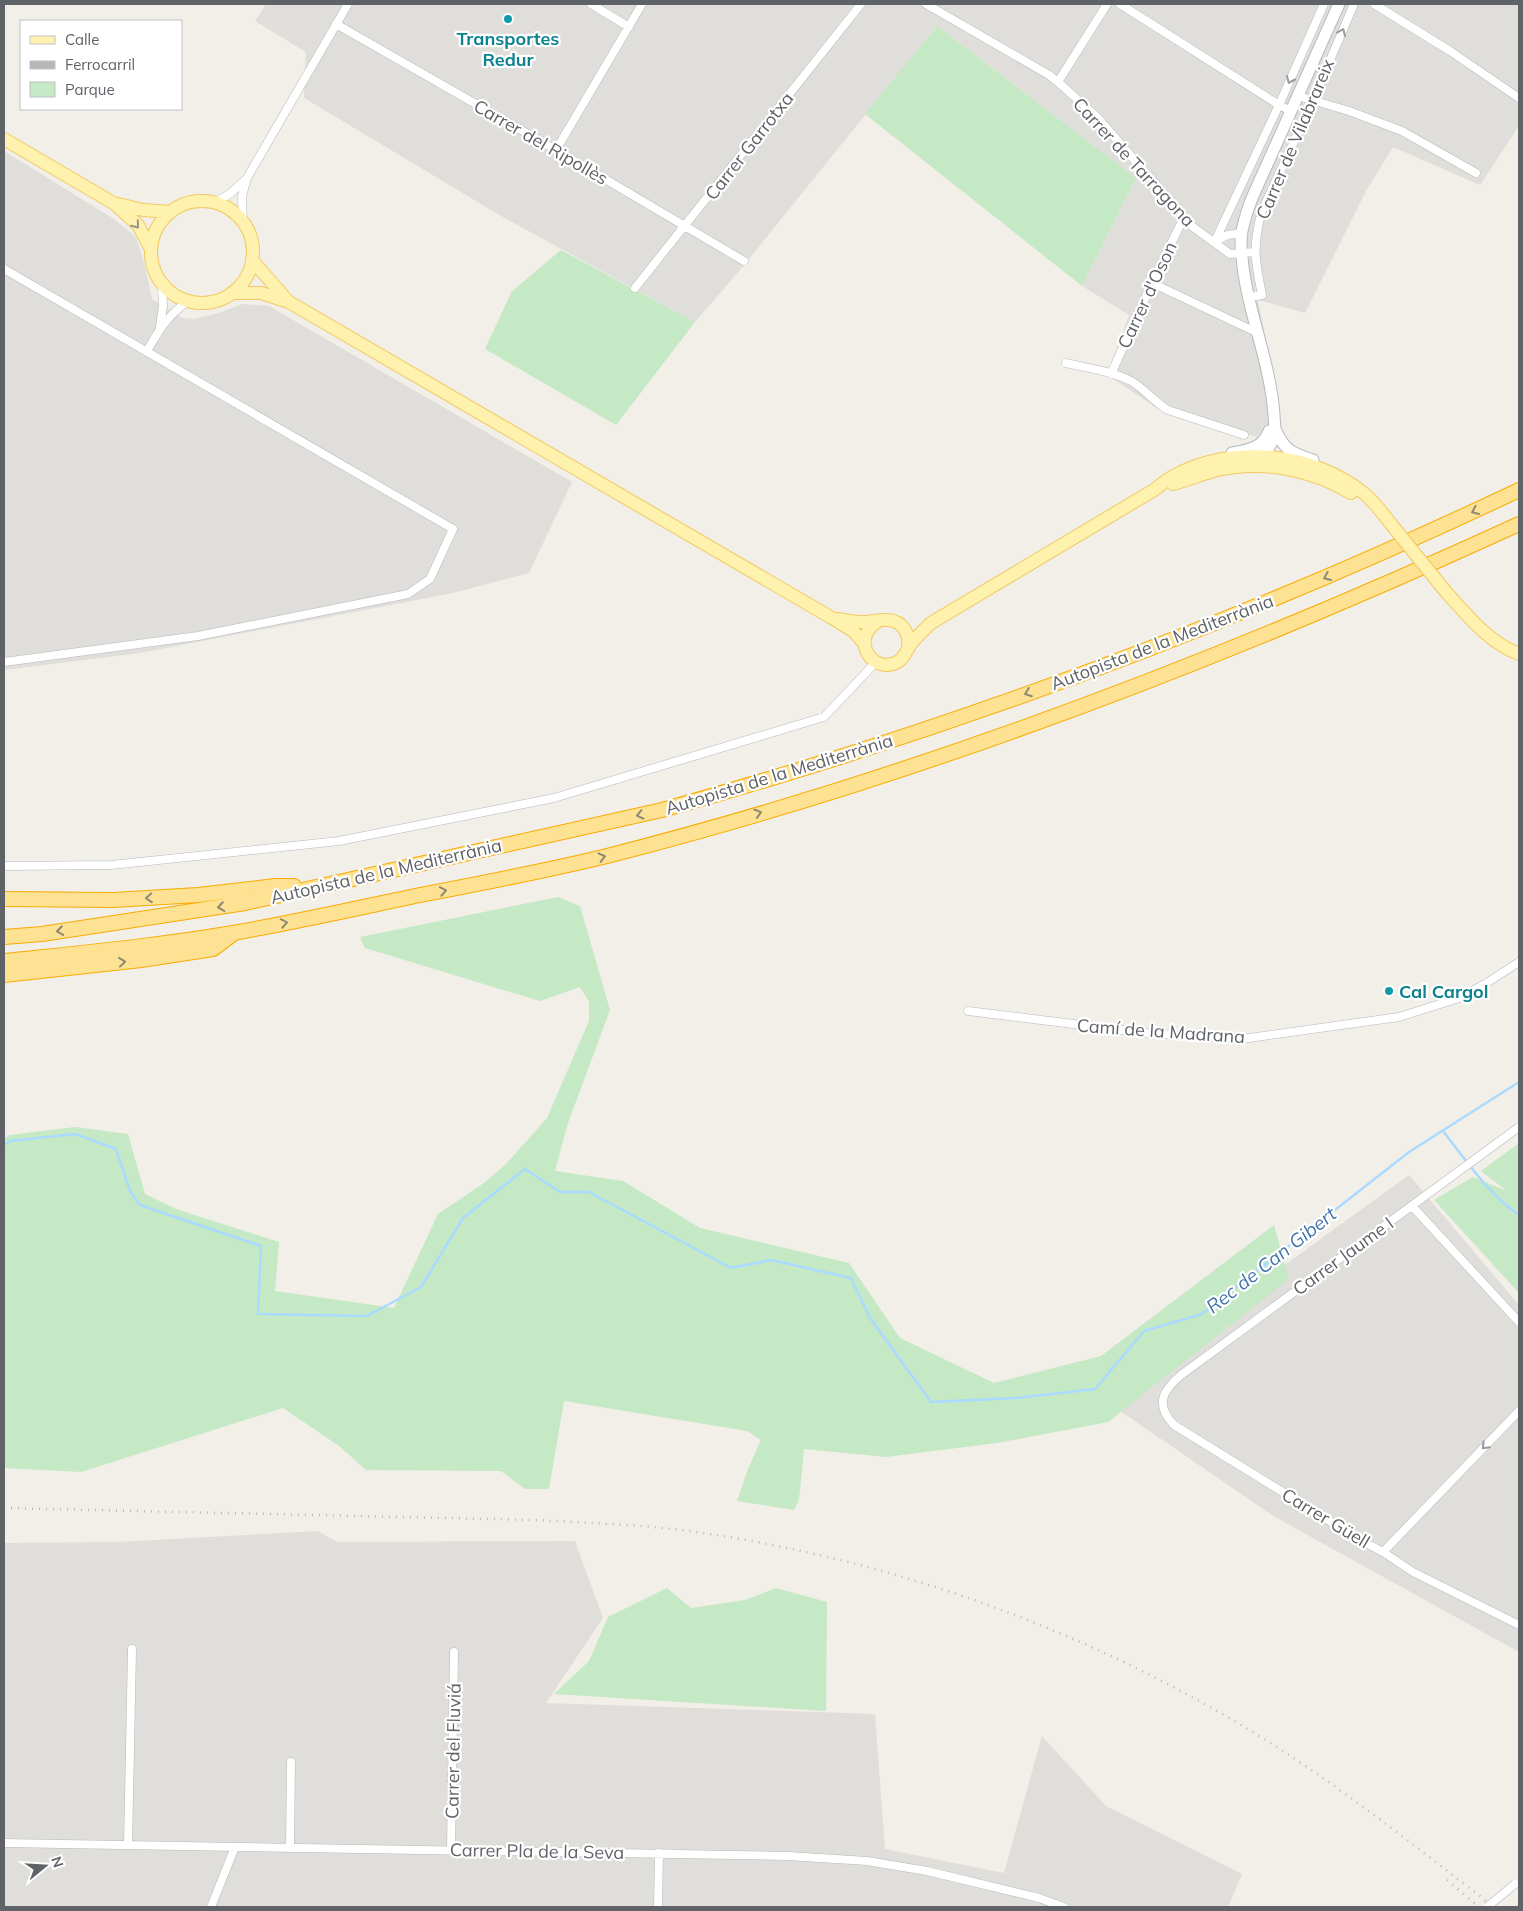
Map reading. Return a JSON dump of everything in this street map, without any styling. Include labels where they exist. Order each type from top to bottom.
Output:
[{"type":"highway","name":"Autopista de la Mediterrània","points":[[4,937],[42,934],[245,903],[662,810],[814,766],[905,737],[1132,655],[1264,604],[1360,564],[1519,490]]},
{"type":"highway","name":"Autopista de la Mediterrània","points":[[4,961],[112,950],[236,933],[545,870],[606,856],[733,821],[919,764],[1073,709],[1274,632],[1364,594],[1519,524]]},
{"type":"highway","points":[[4,898],[113,900],[198,895],[274,886],[320,886]]},
{"type":"highway","points":[[4,975],[141,960],[212,949],[236,933]]},
{"type":"main road","points":[[4,139],[115,204],[138,225],[151,249]]},
{"type":"main road","points":[[192,202],[215,203],[230,211],[243,222],[249,234],[252,260],[242,284],[232,293],[215,302],[188,301],[177,296],[162,284],[152,264],[151,249],[154,235],[161,222],[171,212],[192,202]]},
{"type":"main road","points":[[115,204],[143,210],[171,212]]},
{"type":"main road","points":[[252,260],[289,302]]},
{"type":"main road","points":[[232,293],[261,293],[289,302],[832,618],[853,631],[864,643],[868,654],[876,662],[882,664],[893,664],[903,658],[908,648],[931,623],[1154,490],[1172,477],[1210,462],[1230,458],[1262,456],[1281,457],[1314,466],[1332,473],[1365,495],[1446,592],[1476,624],[1507,650],[1519,654]]},
{"type":"main road","points":[[1154,490],[1218,470],[1255,466],[1271,467],[1300,472],[1342,488],[1382,514]]},
{"type":"main road","points":[[832,618],[861,622],[889,620],[901,625],[931,623]]},
{"type":"main road","points":[[864,643],[867,630],[877,622]]},
{"type":"main road","points":[[901,625],[908,635],[908,648]]},
{"type":"street","points":[[243,222],[242,196],[247,178],[348,4]]},
{"type":"street","points":[[591,4],[629,27]]},
{"type":"street","points":[[556,150],[642,4]]},
{"type":"street","name":"Carrer Garrotxa","points":[[635,288],[861,4]]},
{"type":"street","name":"Carrer de Tarragona","points":[[926,4],[1058,82],[1097,117],[1193,227],[1230,254],[1245,274]]},
{"type":"street","points":[[1058,82],[1107,4]]},
{"type":"street","points":[[1120,4],[1291,111]]},
{"type":"street","name":"Carrer de Vilabrareix","points":[[1214,241],[1280,105],[1324,4]]},
{"type":"street","points":[[1340,4],[1252,198],[1242,233],[1242,252],[1245,274],[1271,388],[1276,431],[1281,443],[1287,450],[1332,468],[1354,481],[1365,495]]},
{"type":"street","name":"Carrer de Vilabrareix","points":[[1250,297],[1262,295],[1255,252],[1256,230],[1262,211],[1313,100],[1354,4]]},
{"type":"street","points":[[1374,4],[1450,51],[1519,98]]},
{"type":"street","name":"Carrer del Ripollès","points":[[336,24],[556,150],[744,261]]},
{"type":"street","points":[[1298,96],[1349,111],[1402,131],[1476,173]]},
{"type":"street","points":[[215,203],[231,193],[247,178]]},
{"type":"street","name":"Carrer d'Oson","points":[[1111,374],[1184,217]]},
{"type":"street","points":[[1214,241],[1228,235],[1242,233]]},
{"type":"street","points":[[1230,254],[1255,252]]},
{"type":"street","points":[[4,269],[453,529],[430,579],[408,594],[198,636],[4,662]]},
{"type":"street","points":[[1152,283],[1258,333]]},
{"type":"street","points":[[160,327],[162,284]]},
{"type":"street","points":[[147,351],[160,327],[173,312],[188,301]]},
{"type":"street","points":[[1066,363],[1111,374],[1130,381],[1168,410],[1244,435]]},
{"type":"street","points":[[1182,473],[1191,465],[1205,459],[1253,449],[1262,443],[1274,417]]},
{"type":"street","points":[[1201,475],[1212,468],[1236,462],[1255,460],[1262,456],[1272,442],[1276,431]]},
{"type":"street","points":[[4,866],[111,865],[339,841],[554,798],[824,717],[876,662]]},
{"type":"street","name":"Camí de la Madrana","points":[[968,1011],[1147,1033],[1242,1039],[1399,1018],[1459,998],[1486,984],[1519,962]]},
{"type":"street","name":"Carrer Jaume I","points":[[1168,1387],[1181,1375],[1519,1127]]},
{"type":"street","points":[[1412,1206],[1519,1322]]},
{"type":"street","name":"Carrer Güell","points":[[1168,1387],[1164,1393],[1163,1407],[1168,1419],[1174,1425],[1413,1572],[1519,1625]]},
{"type":"street","points":[[1383,1552],[1519,1411]]},
{"type":"street","points":[[128,1845],[132,1649]]},
{"type":"street","name":"Carrer del Fluviá","points":[[452,1850],[454,1652]]},
{"type":"street","points":[[290,1762],[290,1847]]},
{"type":"street","name":"Carrer Pla de la Seva","points":[[4,1843],[788,1856],[867,1861],[927,1872],[994,1886],[1064,1907]]},
{"type":"street","points":[[211,1907],[234,1847]]},
{"type":"street","points":[[658,1907],[659,1853]]},
{"type":"street","points":[[1487,1907],[1517,1882]]},
{"type":"shaded area","points":[[266,4],[1519,4],[1519,126],[1480,185],[1393,147],[1366,191],[1305,313],[1258,300],[1281,418],[1256,437],[1158,409],[1107,375],[1129,315],[1082,286],[1136,178],[937,26],[740,270],[695,322],[501,216],[304,98],[306,52],[255,21]]},
{"type":"shaded area","points":[[4,151],[114,219],[136,237],[152,299],[183,318],[194,319],[219,313],[242,304],[269,306],[572,482],[529,573],[453,593],[140,653],[4,670]]},
{"type":"shaded area","points":[[1409,1175],[1519,1305],[1519,1652],[1275,1517],[1101,1398]]},
{"type":"shaded area","points":[[318,1531],[337,1542],[575,1541],[603,1618],[546,1703],[875,1714],[885,1849],[1004,1873],[1042,1736],[1106,1806],[1242,1874],[1228,1907],[4,1907],[4,1543],[117,1542]]},
{"type":"green space","points":[[937,26],[1136,178],[1082,286],[865,114]]},
{"type":"green space","points":[[561,250],[695,322],[616,425],[485,349],[512,291]]},
{"type":"green space","points":[[558,897],[580,906],[610,1010],[568,1123],[555,1171],[623,1181],[700,1228],[849,1263],[900,1338],[994,1383],[1101,1356],[1274,1225],[1289,1279],[1108,1422],[997,1443],[886,1457],[804,1449],[799,1500],[794,1510],[737,1501],[761,1440],[747,1431],[564,1401],[549,1489],[525,1489],[501,1471],[366,1470],[339,1446],[283,1408],[81,1472],[4,1468],[4,1139],[9,1135],[75,1127],[128,1134],[145,1194],[176,1209],[279,1242],[275,1291],[394,1308],[438,1214],[484,1183],[506,1164],[547,1118],[589,1021],[589,1002],[580,987],[540,1001],[365,948],[360,937]]},
{"type":"green space","points":[[1519,1143],[1519,1293],[1434,1200],[1473,1177],[1507,1191],[1481,1171]]},
{"type":"green space","points":[[667,1588],[691,1608],[745,1600],[776,1588],[827,1602],[826,1711],[554,1694],[589,1661],[608,1617]]},
{"type":"waterway","name":"Rec de Can Gibert","points":[[4,1145],[10,1141],[75,1134],[116,1149],[130,1191],[140,1205],[261,1246],[258,1314],[367,1316],[421,1287],[463,1218],[525,1169],[560,1192],[589,1192],[731,1268],[771,1260],[851,1278],[870,1318],[931,1402],[1016,1398],[1095,1389],[1144,1331],[1202,1314],[1409,1152],[1519,1082]]},
{"type":"waterway","points":[[1443,1131],[1488,1187],[1519,1215]]},
{"type":"railway","points":[[4,1508],[536,1520],[623,1525],[667,1528],[710,1534],[785,1547],[858,1565],[931,1586],[1002,1610],[1072,1638],[1140,1670],[1207,1705],[1272,1744],[1329,1782],[1494,1907]]},
{"type":"railway","points":[[1447,1880],[1479,1907]]},
{"type":"place","name":"Transportes Redur","points":[[508,19]]},
{"type":"place","name":"Cal Cargol","points":[[1389,991]]}]
